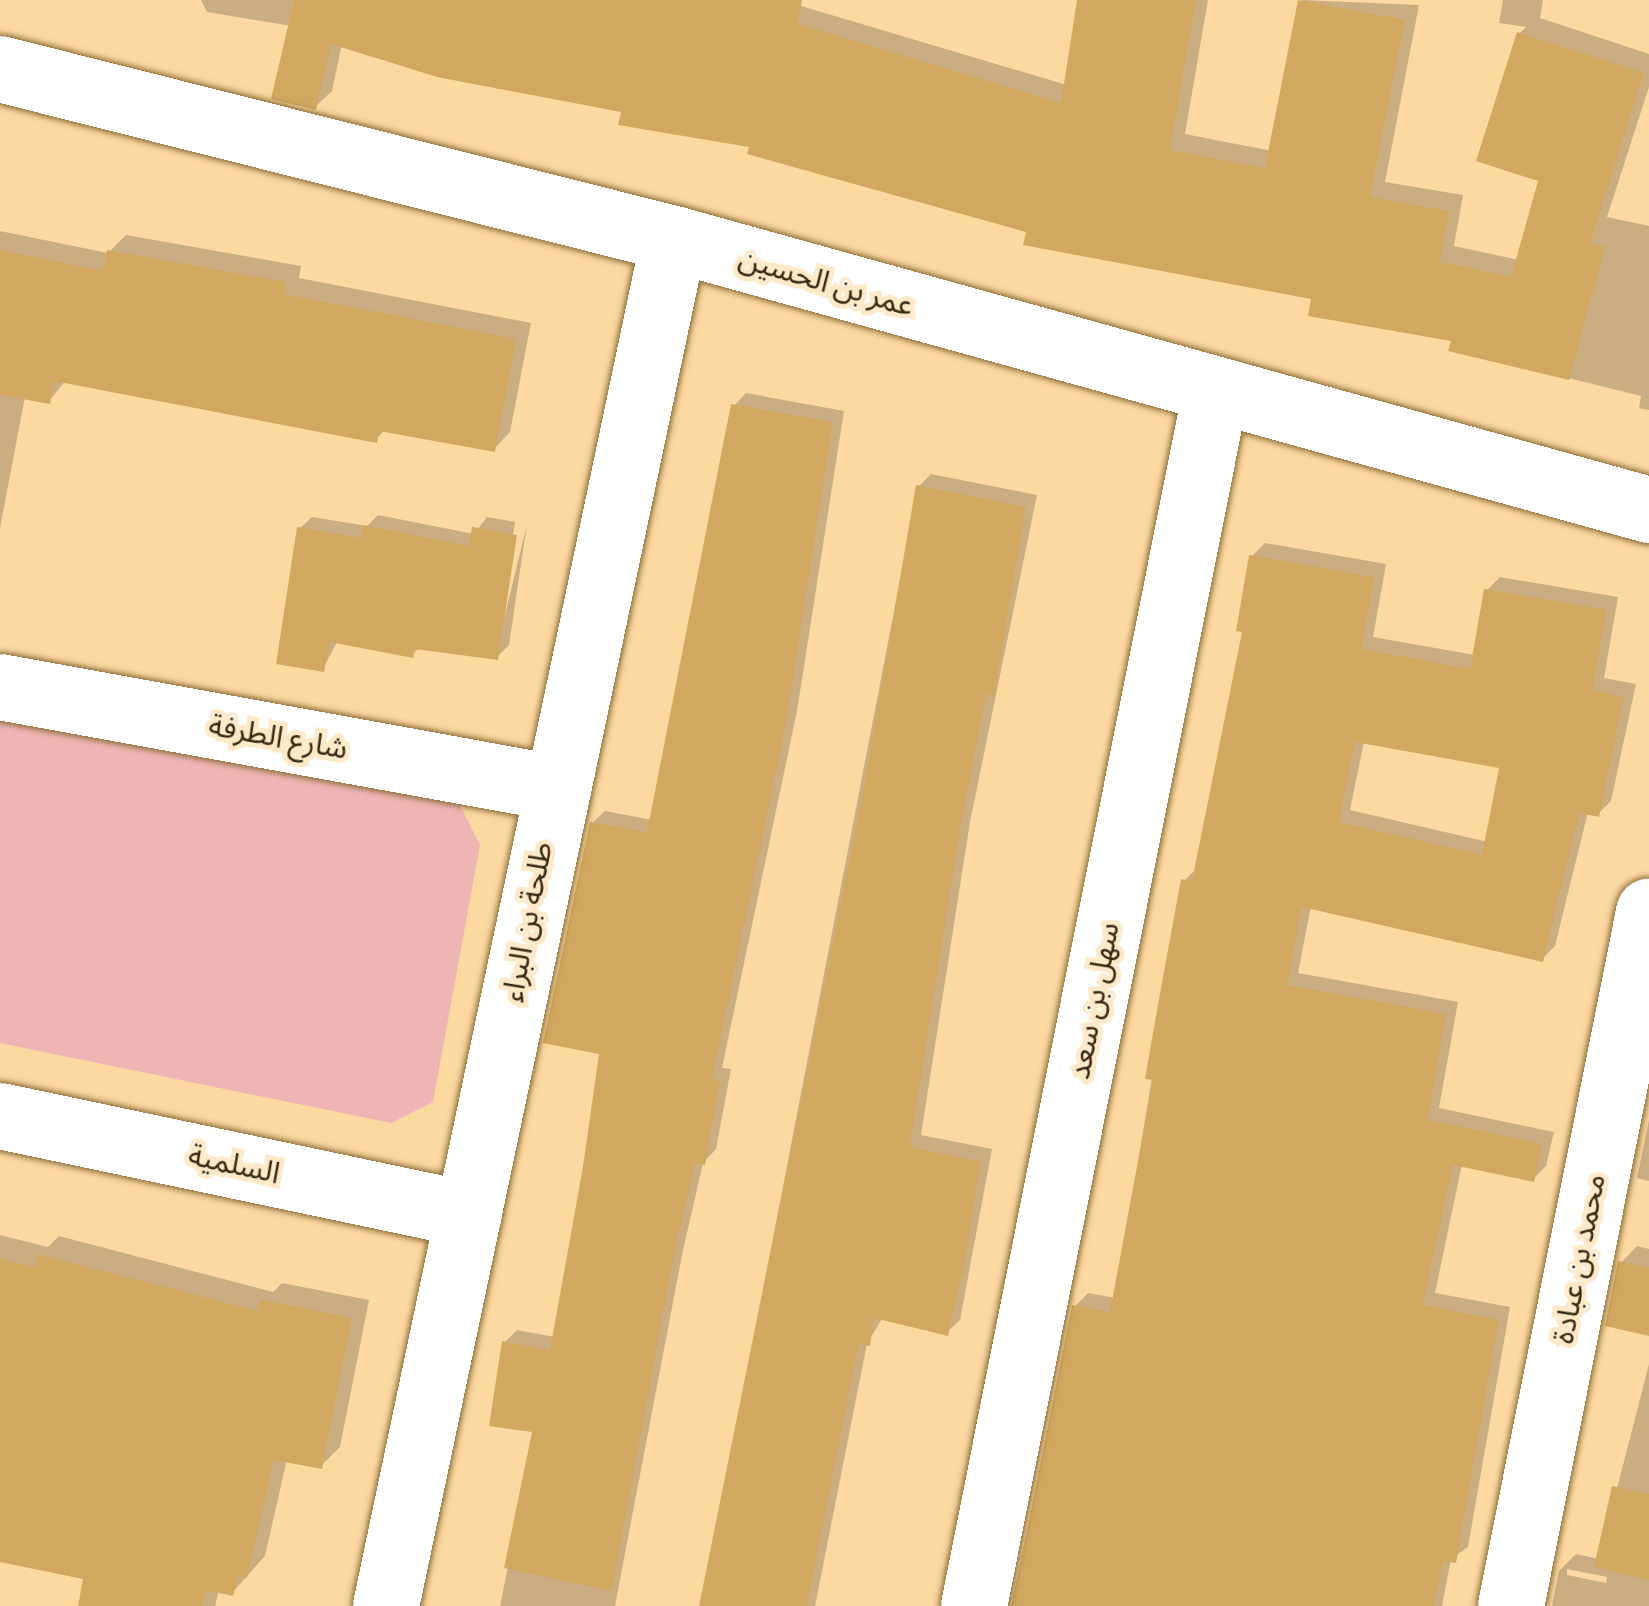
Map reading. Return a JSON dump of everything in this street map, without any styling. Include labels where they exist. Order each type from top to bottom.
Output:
[{"type":"street","name":"عمر بن الحسين","points":[[0,69],[674,239],[1215,395],[1649,510]]},
{"type":"street","name":"طلحة بن البراء","points":[[386,1606],[674,239]]},
{"type":"street","name":"سهل بن سعد","points":[[974,1606],[1215,395]]},
{"type":"street","name":"شارع الطرفة","points":[[0,687],[555,788]]},
{"type":"street","name":"محمد بن عبادة","points":[[1511,1606],[1649,912]]},
{"type":"street","name":"السلمية","points":[[0,1116],[469,1215]]},
{"type":"shaded area","points":[[0,706],[454,793],[480,845],[433,1102],[391,1123],[0,1043]]},
{"type":"building","points":[[294,0],[802,0],[798,24],[1061,103],[1077,0],[1196,0],[1170,150],[1265,168],[1298,0],[1405,20],[1370,197],[1449,211],[1440,262],[1511,277],[1538,181],[1476,161],[1517,32],[1644,73],[1590,243],[1605,247],[1569,380],[1448,351],[1451,341],[1308,316],[1311,299],[1023,245],[1026,232],[747,154],[749,147],[618,125],[621,112],[437,77],[331,44],[316,110],[271,99]]},
{"type":"building","points":[[0,250],[103,271],[107,250],[286,282],[284,294],[516,339],[495,452],[379,431],[377,443],[54,381],[50,404],[0,395]]},
{"type":"building","points":[[731,404],[833,422],[786,725],[712,1079],[720,1081],[705,1165],[695,1163],[671,1270],[612,1591],[504,1568],[532,1432],[489,1426],[502,1341],[550,1350],[599,1054],[543,1043],[590,822],[647,832]]},
{"type":"building","points":[[916,485],[1026,507],[994,696],[986,694],[959,837],[910,1147],[981,1162],[964,1266],[948,1336],[874,1318],[870,1346],[859,1344],[807,1606],[699,1606],[864,788]]},
{"type":"building","points":[[363,525],[469,546],[472,527],[517,535],[498,660],[415,649],[413,658],[330,642],[324,672],[276,664],[297,527],[361,538]]},
{"type":"building","points":[[1249,555],[1374,577],[1362,649],[1470,669],[1484,589],[1607,610],[1592,690],[1624,697],[1599,817],[1579,813],[1543,962],[1302,907],[1287,985],[1446,1014],[1428,1120],[1543,1144],[1534,1182],[1453,1165],[1423,1305],[1499,1320],[1456,1563],[1443,1561],[1434,1606],[1012,1606],[1072,1305],[1110,1312],[1153,1080],[1145,1079],[1181,879],[1192,881],[1242,632],[1236,631]],"holes":[[[1355,742],[1499,768],[1482,855],[1339,822]]]},
{"type":"building","points":[[37,1254],[258,1311],[261,1300],[352,1318],[322,1469],[274,1460],[247,1578],[238,1576],[233,1596],[206,1590],[202,1606],[78,1606],[83,1579],[0,1562],[0,1259],[35,1267]]},
{"type":"building","points":[[1618,1261],[1649,1268],[1649,1336],[1605,1326]]},
{"type":"building","points":[[1612,1486],[1649,1494],[1649,1580],[1594,1567]]}]
